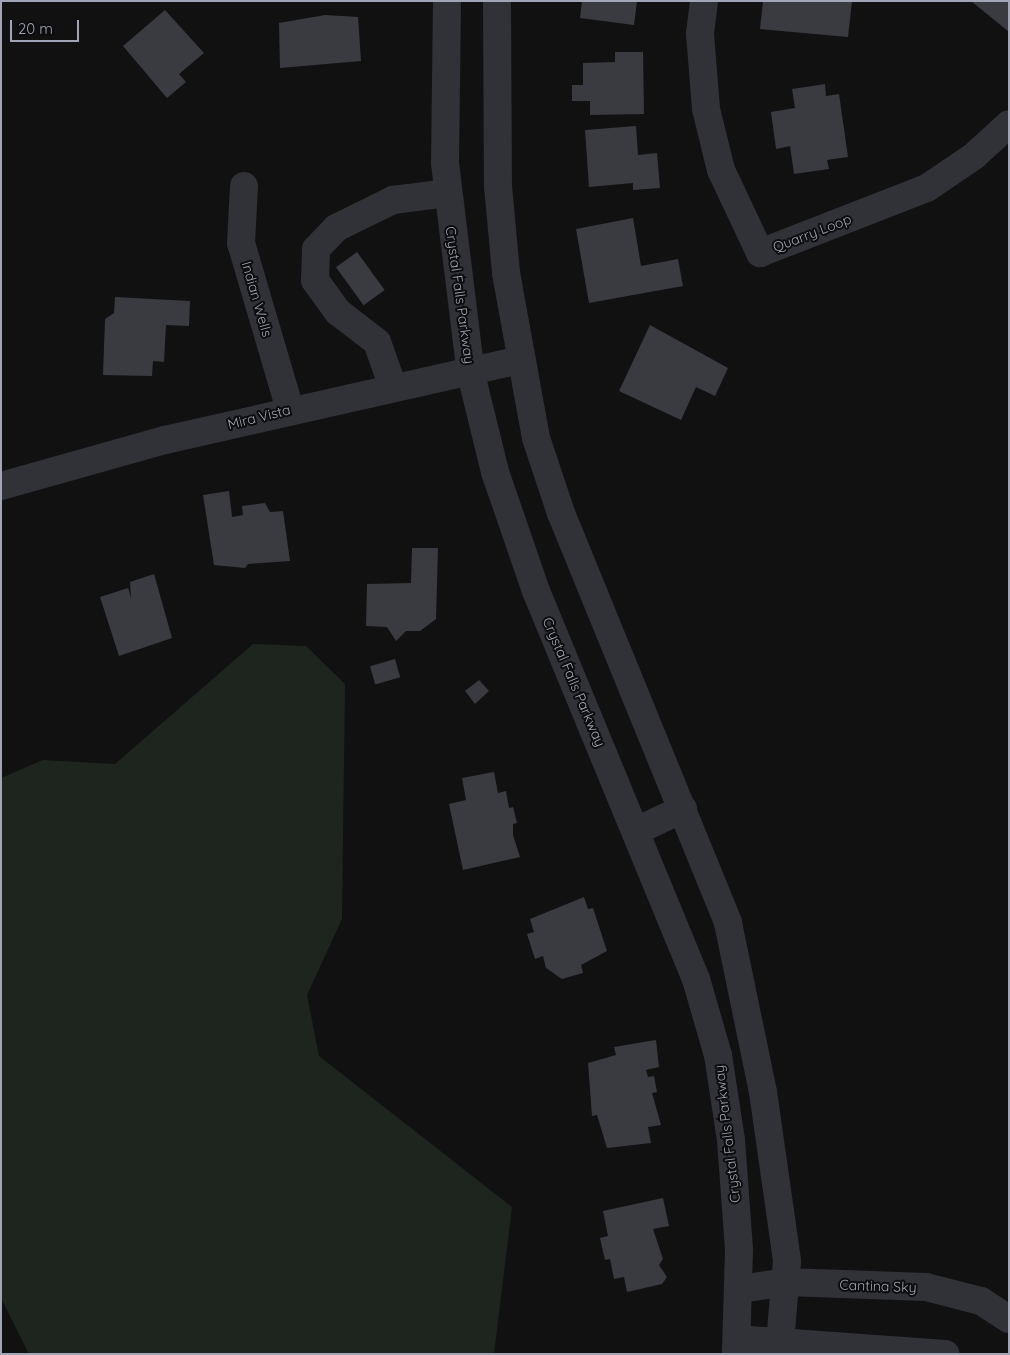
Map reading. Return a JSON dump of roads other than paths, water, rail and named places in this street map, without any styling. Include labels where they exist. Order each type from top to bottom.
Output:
[{"type":"street","name":"Crystal Falls Parkway","points":[[447,1],[443,52],[447,194],[471,374],[496,472],[536,591],[696,979],[718,1055],[731,1140],[741,1289],[736,1346]]},
{"type":"street","points":[[497,1],[494,133],[506,273],[520,360],[536,438],[561,513],[728,923],[763,1092],[787,1261],[780,1348]]},
{"type":"street","name":"Quarry Loop","points":[[704,1],[700,34],[706,108],[722,170],[760,253],[927,188],[974,156],[1009,124]]},
{"type":"street","name":"Indian Wells","points":[[244,186],[242,243],[290,409]]},
{"type":"street","points":[[394,387],[377,342],[338,312],[315,280],[316,249],[336,228],[393,200],[447,194]]},
{"type":"street","name":"Mira Vista","points":[[1,486],[290,409],[394,387],[471,374],[520,360]]},
{"type":"street","points":[[636,831],[683,809]]},
{"type":"street","name":"Cantina Sky","points":[[741,1289],[786,1282],[935,1289],[981,1300],[1009,1319]]},
{"type":"street","points":[[736,1346],[945,1354]]}]
